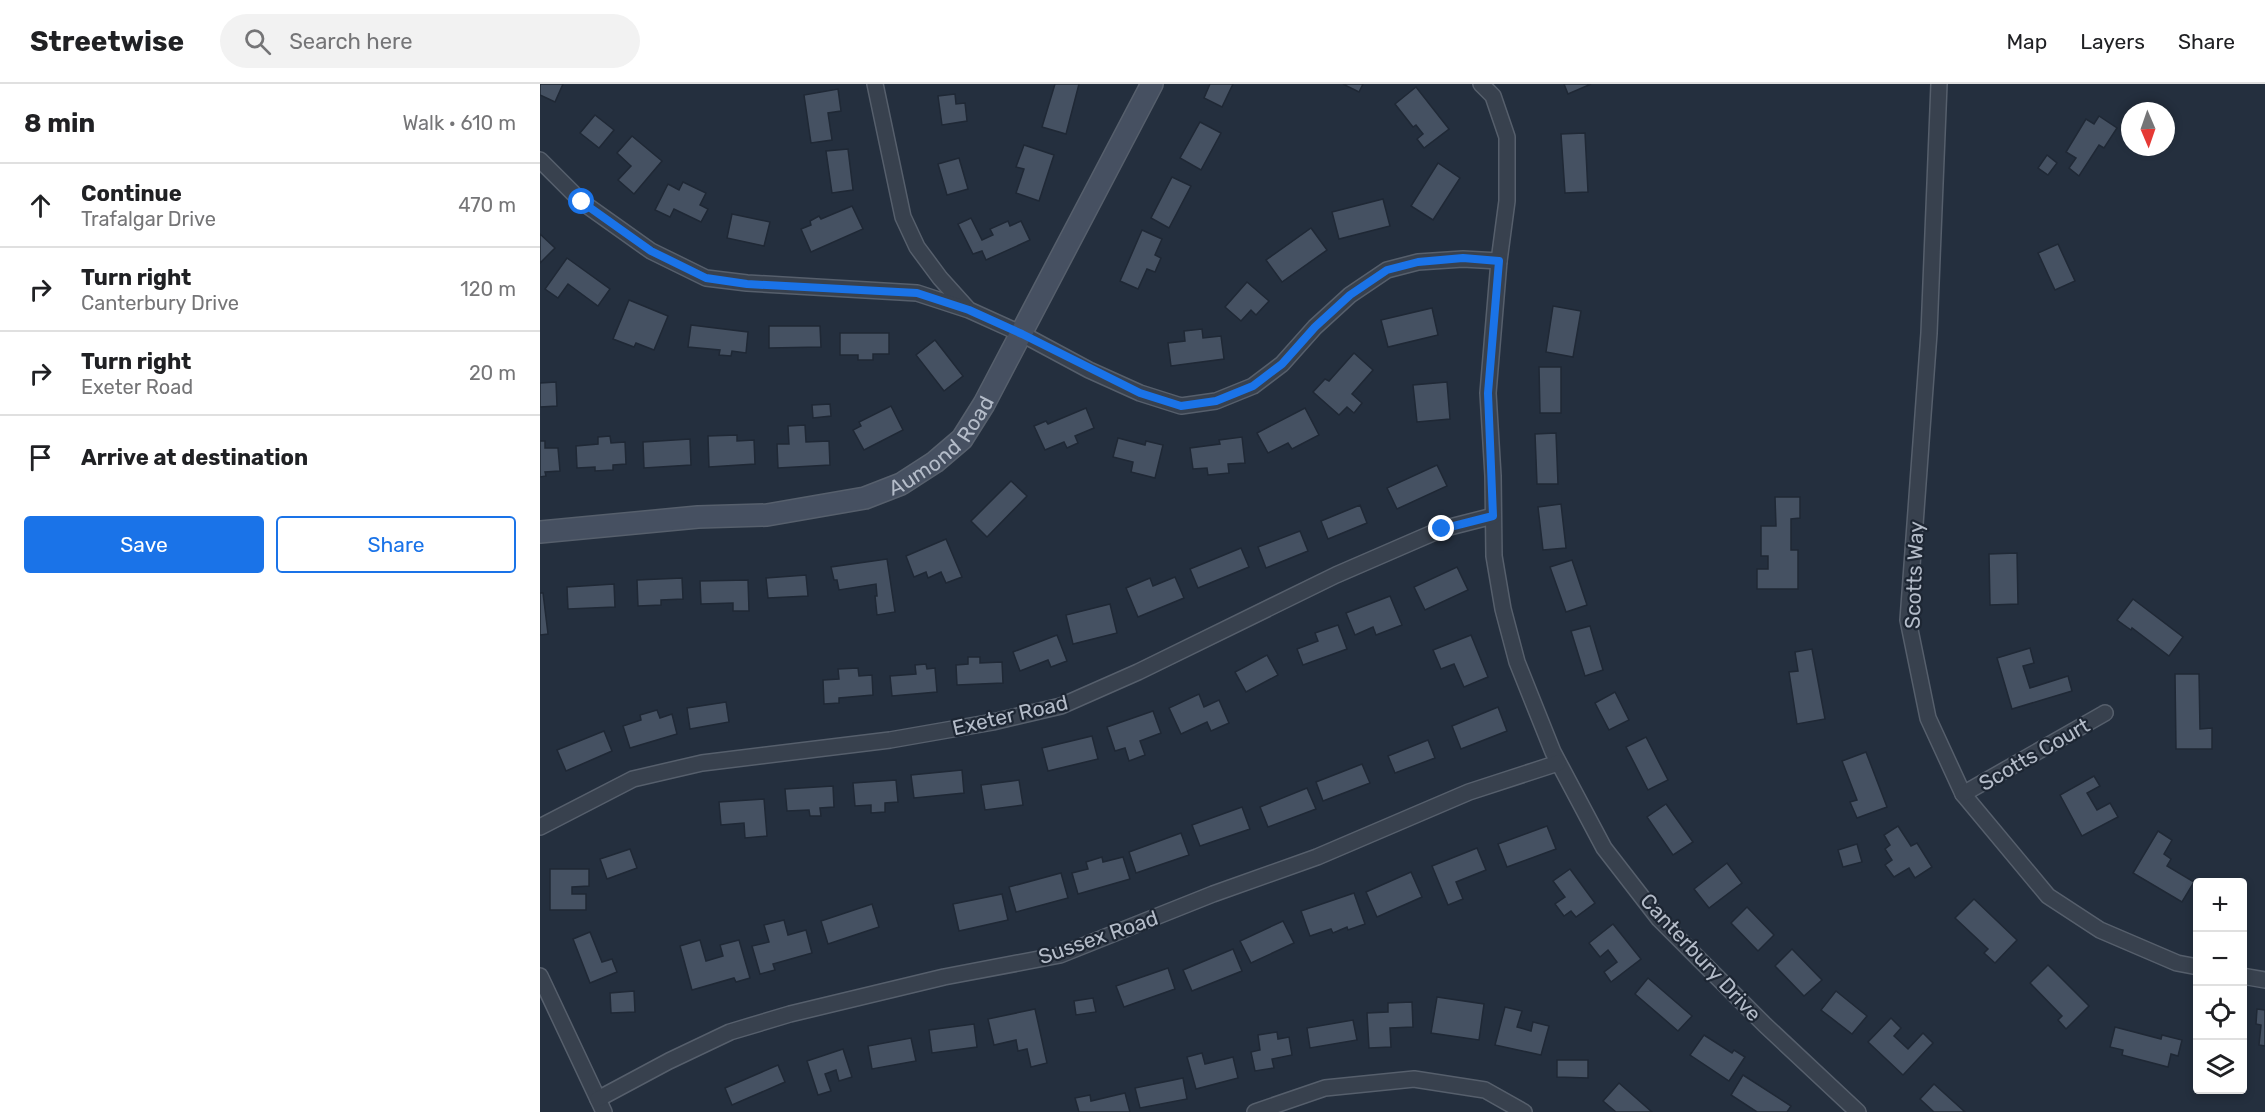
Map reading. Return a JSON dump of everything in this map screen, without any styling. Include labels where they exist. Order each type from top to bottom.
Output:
[{"type":"street","points":[[875,84],[903,217],[917,247],[940,278],[969,310]]},
{"type":"street","name":"Aumond Road","points":[[540,532],[698,517],[767,515],[865,498],[901,484],[935,462],[962,439],[984,404],[1152,84]]},
{"type":"street","name":"Canterbury Drive","points":[[1481,84],[1493,96],[1507,137],[1507,201],[1499,261],[1488,393],[1494,556],[1503,609],[1514,651],[1558,763],[1604,848],[1659,919],[1765,1025],[1858,1112]]},
{"type":"street","name":"Scotts Way","points":[[1939,84],[1929,333],[1908,620],[1928,718],[1964,794],[2048,896],[2100,930],[2177,963],[2193,966]]},
{"type":"street","points":[[540,160],[582,202],[651,251],[706,278],[747,284],[917,293],[969,310],[1140,393],[1181,406],[1216,401],[1253,386],[1282,364],[1315,327],[1350,295],[1387,270],[1418,262],[1463,258],[1499,261]]},
{"type":"street","name":"Exeter Road","points":[[540,827],[633,779],[690,766],[890,740],[993,722],[1061,706],[1138,672],[1336,575],[1442,529],[1493,516]]},
{"type":"street","name":"Scotts Court","points":[[1964,794],[2105,713]]},
{"type":"street","name":"Sussex Road","points":[[601,1106],[669,1061],[730,1032],[790,1014],[944,977],[1060,955],[1213,894],[1317,857],[1469,792],[1558,763]]},
{"type":"street","points":[[540,976],[601,1106]]},
{"type":"street","points":[[2247,977],[2265,980]]},
{"type":"street","points":[[1255,1112],[1325,1088],[1414,1079],[1485,1090],[1524,1112]]},
{"type":"building","points":[[540,84],[563,84],[555,102],[540,95]]},
{"type":"building","points":[[1055,84],[1079,84],[1066,134],[1042,127]]},
{"type":"building","points":[[1210,84],[1233,84],[1222,107],[1204,98]]},
{"type":"building","points":[[1343,84],[1363,84],[1359,92]]},
{"type":"building","points":[[1564,84],[1591,84],[1568,94]]},
{"type":"building","points":[[1416,87],[1449,129],[1424,148],[1417,139],[1423,134],[1416,125],[1413,127],[1395,104]]},
{"type":"building","points":[[838,89],[841,111],[828,113],[832,140],[811,143],[804,95]]},
{"type":"building","points":[[955,94],[956,104],[965,103],[967,121],[942,125],[938,96]]},
{"type":"building","points":[[595,115],[614,130],[599,148],[580,133]]},
{"type":"building","points":[[2099,116],[2117,128],[2104,148],[2099,145],[2079,176],[2069,168],[2076,158],[2066,152],[2086,119],[2094,124]]},
{"type":"building","points":[[1200,122],[1221,133],[1201,170],[1180,158]]},
{"type":"building","points":[[1585,133],[1588,192],[1565,193],[1561,134]]},
{"type":"building","points":[[632,136],[662,161],[634,194],[618,180],[631,166],[617,153]]},
{"type":"building","points":[[1024,145],[1054,155],[1039,201],[1016,193],[1024,169],[1016,167]]},
{"type":"building","points":[[848,149],[853,190],[832,193],[826,151]]},
{"type":"building","points":[[2047,155],[2057,163],[2048,175],[2038,168]]},
{"type":"building","points":[[959,158],[968,189],[947,195],[938,164]]},
{"type":"building","points":[[1438,163],[1460,178],[1433,220],[1411,206]]},
{"type":"building","points":[[1172,177],[1191,186],[1169,228],[1151,218]]},
{"type":"building","points":[[683,182],[706,193],[700,205],[708,209],[701,222],[674,209],[670,217],[655,210],[668,184],[679,190]]},
{"type":"building","points":[[1383,199],[1390,226],[1339,239],[1332,212]]},
{"type":"building","points":[[852,206],[863,229],[811,252],[801,229],[811,225],[810,221],[819,216],[821,219]]},
{"type":"building","points":[[732,214],[770,222],[764,246],[727,238]]},
{"type":"building","points":[[971,218],[982,240],[993,235],[990,229],[1008,221],[1010,226],[1021,221],[1030,240],[986,260],[982,251],[973,254],[958,224]]},
{"type":"building","points":[[1311,228],[1327,250],[1282,282],[1266,260]]},
{"type":"building","points":[[1142,230],[1162,239],[1155,255],[1161,258],[1155,272],[1147,269],[1138,289],[1120,281]]},
{"type":"building","points":[[540,234],[555,248],[540,263]]},
{"type":"building","points":[[2058,244],[2075,281],[2055,290],[2038,253]]},
{"type":"building","points":[[567,258],[610,289],[598,306],[568,284],[558,298],[545,289]]},
{"type":"building","points":[[1247,282],[1269,301],[1256,315],[1251,310],[1241,321],[1225,307]]},
{"type":"building","points":[[629,300],[668,316],[654,350],[636,343],[634,347],[613,339]]},
{"type":"building","points":[[1553,306],[1581,311],[1573,357],[1546,352]]},
{"type":"building","points":[[1432,308],[1438,335],[1388,347],[1381,320]]},
{"type":"building","points":[[691,325],[748,332],[746,353],[732,351],[731,356],[719,355],[720,350],[688,347]]},
{"type":"building","points":[[769,326],[820,326],[821,347],[769,348]]},
{"type":"building","points":[[1202,329],[1203,338],[1221,336],[1224,359],[1171,366],[1168,343],[1185,341],[1184,331]]},
{"type":"building","points":[[840,333],[889,333],[889,354],[873,354],[873,360],[858,360],[858,355],[840,355]]},
{"type":"building","points":[[935,340],[963,376],[944,391],[916,355]]},
{"type":"building","points":[[1354,353],[1373,370],[1352,394],[1362,403],[1354,413],[1347,407],[1339,415],[1313,392],[1325,379],[1329,381]]},
{"type":"building","points":[[1539,367],[1561,367],[1561,413],[1540,413]]},
{"type":"building","points":[[556,382],[557,406],[540,407],[540,383]]},
{"type":"building","points":[[1447,382],[1450,419],[1417,422],[1413,385]]},
{"type":"building","points":[[830,404],[831,416],[813,418],[812,405]]},
{"type":"building","points":[[891,406],[903,430],[864,450],[853,430],[861,426],[859,422]]},
{"type":"building","points":[[1086,408],[1094,428],[1075,436],[1078,443],[1067,448],[1064,442],[1045,450],[1034,426],[1046,421],[1048,424]]},
{"type":"building","points":[[1305,408],[1319,435],[1292,449],[1288,443],[1268,453],[1257,433]]},
{"type":"building","points":[[805,425],[806,442],[829,441],[830,465],[778,468],[777,444],[789,444],[788,426]]},
{"type":"building","points":[[1556,433],[1558,484],[1537,484],[1535,434]]},
{"type":"building","points":[[737,435],[737,441],[754,440],[755,464],[709,467],[708,436]]},
{"type":"building","points":[[610,436],[611,443],[625,442],[626,464],[613,465],[613,470],[595,471],[595,467],[577,468],[576,446],[598,444],[598,437]]},
{"type":"building","points":[[1242,437],[1245,463],[1228,464],[1229,473],[1208,475],[1207,468],[1193,469],[1190,448],[1220,444],[1219,440]]},
{"type":"building","points":[[1118,438],[1145,445],[1146,441],[1163,445],[1155,478],[1131,472],[1133,462],[1113,457]]},
{"type":"building","points":[[690,439],[691,465],[644,468],[643,442]]},
{"type":"building","points":[[540,441],[545,441],[545,448],[558,448],[560,471],[545,472],[546,476],[540,477]]},
{"type":"building","points":[[1437,465],[1447,486],[1397,509],[1387,488]]},
{"type":"building","points":[[1011,481],[1027,496],[987,537],[971,521]]},
{"type":"building","points":[[1775,497],[1800,497],[1800,518],[1791,519],[1791,550],[1798,550],[1798,589],[1757,589],[1757,569],[1768,569],[1768,556],[1761,556],[1761,526],[1776,526]]},
{"type":"building","points":[[1561,504],[1566,548],[1543,550],[1538,507]]},
{"type":"building","points":[[1360,505],[1367,523],[1328,539],[1321,521]]},
{"type":"building","points":[[1300,531],[1308,551],[1266,568],[1258,547]]},
{"type":"building","points":[[946,539],[962,577],[946,583],[941,572],[928,578],[926,572],[914,577],[906,556]]},
{"type":"building","points":[[1241,548],[1249,567],[1198,588],[1190,569]]},
{"type":"building","points":[[2017,553],[2018,604],[1990,605],[1989,554]]},
{"type":"building","points":[[887,559],[895,612],[877,615],[876,584],[839,590],[831,567]]},
{"type":"building","points":[[1572,560],[1587,605],[1566,612],[1550,567]]},
{"type":"building","points":[[1457,567],[1468,590],[1425,610],[1414,587]]},
{"type":"building","points":[[806,575],[808,596],[768,598],[766,578]]},
{"type":"building","points":[[1175,577],[1184,598],[1138,617],[1126,588],[1150,578],[1153,586]]},
{"type":"building","points":[[682,578],[683,599],[661,600],[661,605],[638,606],[637,580]]},
{"type":"building","points":[[748,580],[749,611],[733,611],[733,603],[701,604],[700,581]]},
{"type":"building","points":[[614,584],[615,607],[568,609],[567,587]]},
{"type":"building","points":[[540,593],[543,593],[548,634],[540,635]]},
{"type":"building","points":[[1390,596],[1402,625],[1376,635],[1373,627],[1355,635],[1346,613]]},
{"type":"building","points":[[2133,599],[2183,637],[2169,656],[2132,628],[2131,630],[2117,620]]},
{"type":"building","points":[[1110,604],[1117,633],[1073,644],[1066,615]]},
{"type":"building","points":[[1338,625],[1347,649],[1303,665],[1297,649],[1318,641],[1315,633]]},
{"type":"building","points":[[1590,626],[1603,670],[1585,676],[1571,631]]},
{"type":"building","points":[[1057,635],[1067,661],[1051,667],[1048,660],[1020,671],[1013,652]]},
{"type":"building","points":[[1471,635],[1488,677],[1464,687],[1454,664],[1441,669],[1433,650]]},
{"type":"building","points":[[2030,648],[2034,663],[2023,666],[2030,688],[2068,676],[2072,691],[2012,709],[1997,658]]},
{"type":"building","points":[[1812,649],[1825,719],[1797,724],[1789,672],[1798,671],[1795,652]]},
{"type":"building","points":[[1267,655],[1278,675],[1246,692],[1235,672]]},
{"type":"building","points":[[968,657],[980,657],[980,663],[1002,662],[1003,683],[957,685],[956,665],[968,664]]},
{"type":"building","points":[[926,664],[927,669],[935,668],[937,692],[892,696],[890,676],[916,674],[915,665]]},
{"type":"building","points":[[858,668],[859,676],[872,675],[873,695],[839,698],[839,703],[824,704],[823,680],[839,679],[838,669]]},
{"type":"building","points":[[2175,674],[2199,674],[2200,729],[2212,728],[2212,749],[2176,749]]},
{"type":"building","points":[[1615,692],[1629,720],[1609,730],[1595,703]]},
{"type":"building","points":[[1199,694],[1204,707],[1219,700],[1229,723],[1211,731],[1207,722],[1181,734],[1169,708]]},
{"type":"building","points":[[726,702],[729,722],[690,729],[687,708]]},
{"type":"building","points":[[1498,707],[1507,731],[1461,749],[1452,726]]},
{"type":"building","points":[[657,710],[660,718],[672,714],[677,734],[630,748],[623,726],[641,720],[640,715]]},
{"type":"building","points":[[1153,711],[1161,733],[1140,741],[1145,755],[1129,761],[1125,748],[1115,751],[1107,727]]},
{"type":"building","points":[[604,731],[612,751],[566,771],[557,750]]},
{"type":"building","points":[[1092,736],[1098,759],[1048,771],[1042,748]]},
{"type":"building","points":[[1646,737],[1668,780],[1648,790],[1626,747]]},
{"type":"building","points":[[1428,740],[1435,758],[1395,773],[1388,756]]},
{"type":"building","points":[[1866,752],[1887,807],[1857,818],[1850,802],[1857,800],[1842,761]]},
{"type":"building","points":[[1362,764],[1370,783],[1323,801],[1316,782]]},
{"type":"building","points":[[962,770],[964,793],[914,798],[911,775]]},
{"type":"building","points":[[2094,776],[2100,786],[2087,793],[2097,810],[2110,803],[2118,817],[2082,836],[2060,795]]},
{"type":"building","points":[[896,780],[898,802],[885,803],[885,812],[871,813],[871,805],[855,806],[853,783]]},
{"type":"building","points":[[1019,780],[1023,805],[985,810],[981,785]]},
{"type":"building","points":[[833,786],[834,807],[820,808],[821,816],[810,816],[809,810],[787,811],[785,789]]},
{"type":"building","points":[[1307,788],[1316,809],[1268,827],[1260,807]]},
{"type":"building","points":[[764,799],[767,836],[745,838],[744,823],[721,825],[719,802]]},
{"type":"building","points":[[1666,804],[1693,842],[1673,855],[1647,817]]},
{"type":"building","points":[[1242,807],[1250,829],[1200,846],[1192,825]]},
{"type":"building","points":[[1547,826],[1556,849],[1507,867],[1498,844]]},
{"type":"building","points":[[1898,826],[1911,846],[1917,843],[1932,867],[1915,878],[1909,868],[1894,877],[1885,865],[1892,860],[1885,849],[1890,845],[1884,835]]},
{"type":"building","points":[[2158,831],[2172,840],[2164,854],[2171,859],[2167,866],[2193,881],[2193,884],[2182,902],[2133,873]]},
{"type":"building","points":[[1181,833],[1189,855],[1136,873],[1129,852]]},
{"type":"building","points":[[1857,844],[1862,862],[1843,867],[1838,850]]},
{"type":"building","points":[[1477,848],[1486,870],[1456,882],[1463,899],[1448,905],[1432,866]]},
{"type":"building","points":[[630,849],[637,868],[607,879],[600,859]]},
{"type":"building","points":[[1102,857],[1103,862],[1123,857],[1130,879],[1078,894],[1072,873],[1088,869],[1086,862]]},
{"type":"building","points":[[1727,863],[1742,883],[1709,908],[1694,889]]},
{"type":"building","points":[[550,869],[589,869],[589,886],[572,887],[572,894],[586,894],[586,910],[550,910]]},
{"type":"building","points":[[1570,869],[1595,903],[1576,917],[1571,911],[1564,916],[1555,904],[1565,897],[1553,881]]},
{"type":"building","points":[[1411,872],[1422,897],[1377,917],[1366,892]]},
{"type":"building","points":[[1061,873],[1068,898],[1016,912],[1009,887]]},
{"type":"building","points":[[1354,893],[1365,924],[1348,930],[1347,927],[1333,933],[1331,929],[1310,936],[1301,911]]},
{"type":"building","points":[[1002,894],[1008,920],[959,931],[953,904]]},
{"type":"building","points":[[1974,899],[2017,940],[1995,963],[1984,953],[1988,949],[1955,918]]},
{"type":"building","points":[[872,904],[879,927],[828,944],[821,921]]},
{"type":"building","points":[[1747,907],[1774,935],[1758,951],[1731,923]]},
{"type":"building","points":[[784,920],[788,935],[806,930],[812,953],[773,964],[775,970],[760,974],[752,946],[769,942],[764,925]]},
{"type":"building","points":[[1283,921],[1294,943],[1251,963],[1240,941]]},
{"type":"building","points":[[1613,924],[1641,959],[1611,982],[1604,972],[1617,962],[1608,950],[1600,957],[1589,943]]},
{"type":"building","points":[[590,932],[602,962],[612,959],[617,972],[590,983],[573,939]]},
{"type":"building","points":[[700,940],[706,961],[723,956],[720,945],[739,940],[750,978],[736,982],[734,978],[692,990],[680,946]]},
{"type":"building","points":[[1233,949],[1242,971],[1192,991],[1183,970]]},
{"type":"building","points":[[1792,949],[1822,980],[1804,996],[1775,966]]},
{"type":"building","points":[[2048,965],[2089,1006],[2066,1029],[2058,1020],[2062,1016],[2030,983]]},
{"type":"building","points":[[1168,968],[1175,989],[1124,1007],[1116,986]]},
{"type":"building","points":[[1648,978],[1692,1016],[1678,1031],[1635,994]]},
{"type":"building","points":[[634,991],[635,1012],[611,1013],[610,993]]},
{"type":"building","points":[[1836,991],[1867,1016],[1852,1034],[1821,1010]]},
{"type":"building","points":[[1437,997],[1484,1004],[1479,1040],[1431,1033]]},
{"type":"building","points":[[1093,998],[1096,1012],[1076,1015],[1074,1001]]},
{"type":"building","points":[[1412,1002],[1413,1027],[1390,1028],[1391,1047],[1369,1048],[1367,1013],[1388,1012],[1388,1003]]},
{"type":"building","points":[[1505,1007],[1522,1011],[1517,1027],[1531,1031],[1533,1022],[1549,1026],[1541,1055],[1495,1045]]},
{"type":"building","points":[[1035,1009],[1047,1063],[1031,1067],[1027,1049],[1018,1051],[1016,1040],[994,1045],[988,1019]]},
{"type":"building","points":[[2257,1009],[2265,1010],[2265,1046],[2259,1045],[2261,1025],[2256,1024]]},
{"type":"building","points":[[1891,1018],[1901,1028],[1894,1036],[1908,1049],[1923,1033],[1933,1043],[1903,1075],[1868,1042]]},
{"type":"building","points":[[1353,1020],[1357,1040],[1310,1048],[1307,1028]]},
{"type":"building","points":[[974,1024],[977,1047],[932,1053],[929,1030]]},
{"type":"building","points":[[2115,1027],[2161,1039],[2162,1035],[2182,1040],[2178,1056],[2171,1054],[2168,1067],[2122,1055],[2123,1050],[2110,1047]]},
{"type":"building","points":[[1277,1032],[1278,1039],[1289,1037],[1292,1055],[1272,1059],[1274,1068],[1255,1071],[1251,1052],[1260,1050],[1258,1035]]},
{"type":"building","points":[[1704,1035],[1732,1053],[1734,1050],[1745,1057],[1729,1081],[1690,1055]]},
{"type":"building","points":[[911,1038],[916,1061],[872,1069],[868,1046]]},
{"type":"building","points":[[843,1049],[852,1077],[839,1081],[836,1070],[825,1074],[831,1091],[818,1095],[807,1061]]},
{"type":"building","points":[[1202,1053],[1205,1064],[1233,1057],[1238,1078],[1196,1089],[1187,1057]]},
{"type":"building","points":[[1557,1060],[1588,1060],[1588,1078],[1557,1077]]},
{"type":"building","points":[[778,1065],[785,1082],[732,1105],[725,1088]]},
{"type":"building","points":[[1743,1075],[1791,1106],[1787,1112],[1757,1112],[1731,1095]]},
{"type":"building","points":[[1183,1078],[1187,1099],[1140,1108],[1135,1088]]},
{"type":"building","points":[[1619,1083],[1652,1112],[1616,1112],[1603,1101]]},
{"type":"building","points":[[1934,1084],[1965,1112],[1934,1112],[1920,1099]]},
{"type":"building","points":[[1125,1093],[1130,1112],[1079,1112],[1075,1098],[1090,1095],[1091,1101]]},
{"type":"route","points":[[582,202],[651,251],[706,278],[747,284],[820,286],[917,293],[969,310],[1140,393],[1181,406],[1216,401],[1253,386],[1282,364],[1315,327],[1350,295],[1387,270],[1418,262],[1463,258],[1499,261],[1488,393],[1493,516],[1442,529]]}]
